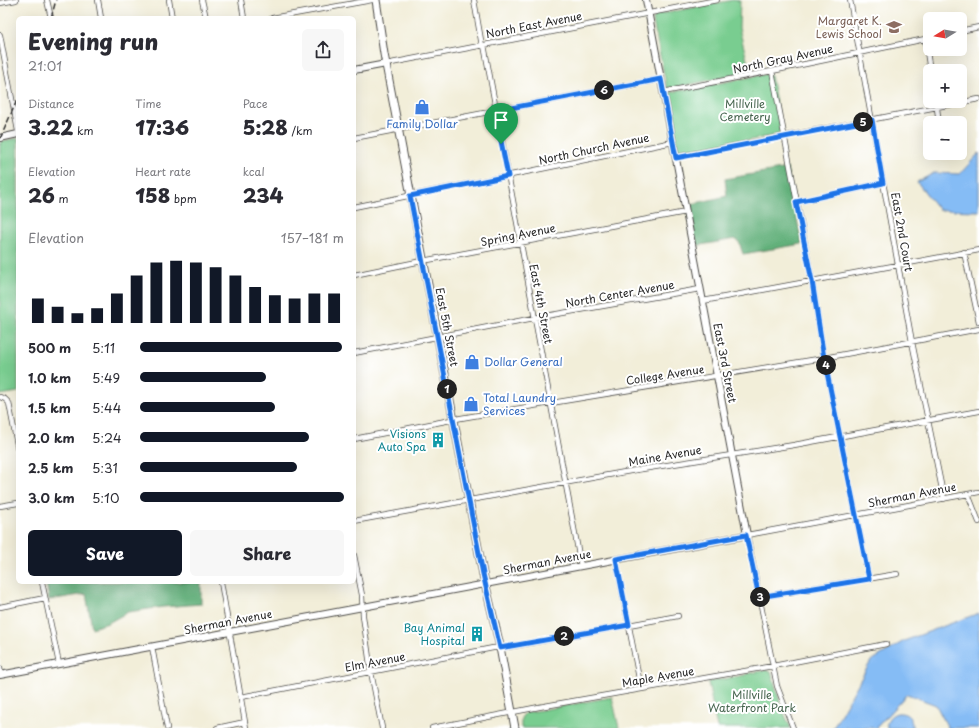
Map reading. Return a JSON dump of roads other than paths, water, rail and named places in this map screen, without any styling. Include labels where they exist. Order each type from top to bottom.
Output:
[{"type":"main road","name":"East 5th Street","points":[[376,0],[410,196],[468,500],[500,648],[515,728]]},
{"type":"street","points":[[0,3],[16,0]]},
{"type":"street","points":[[47,0],[51,16]]},
{"type":"street","points":[[98,0],[101,16]]},
{"type":"street","points":[[169,0],[172,16]]},
{"type":"street","points":[[202,0],[206,16]]},
{"type":"street","points":[[241,0],[244,16]]},
{"type":"street","points":[[283,16],[372,0]]},
{"type":"street","name":"East 4th Street","points":[[474,0],[581,566]]},
{"type":"street","name":"East 3rd Street","points":[[646,0],[746,535],[773,666],[780,694],[794,728]]},
{"type":"street","name":"North East Avenue","points":[[356,70],[717,0]]},
{"type":"street","name":"East 2nd Court","points":[[850,0],[912,342],[944,499]]},
{"type":"street","points":[[967,30],[979,27]]},
{"type":"street","points":[[0,35],[16,120]]},
{"type":"street","name":"North Gray Avenue","points":[[663,92],[923,39]]},
{"type":"street","points":[[772,71],[812,281],[824,358],[869,579]]},
{"type":"street","points":[[356,138],[661,79]]},
{"type":"street","points":[[967,101],[979,99]]},
{"type":"street","points":[[676,158],[932,108]]},
{"type":"street","points":[[0,138],[16,134]]},
{"type":"street","name":"North Church Avenue","points":[[356,207],[673,142]]},
{"type":"street","points":[[796,202],[883,183]]},
{"type":"street","name":"Spring Avenue","points":[[356,275],[686,212]]},
{"type":"street","points":[[703,301],[979,250]]},
{"type":"street","points":[[964,252],[979,322]]},
{"type":"street","name":"North Center Avenue","points":[[356,353],[534,318],[700,289]]},
{"type":"street","name":"College Avenue","points":[[356,439],[550,403],[824,358],[979,329]]},
{"type":"street","points":[[2,398],[8,402],[10,407],[16,439]]},
{"type":"street","name":"Maine Avenue","points":[[356,521],[979,411]]},
{"type":"street","name":"Sherman Avenue","points":[[1,675],[979,492]]},
{"type":"street","points":[[968,494],[979,522]]},
{"type":"street","points":[[0,506],[16,503]]},
{"type":"street","points":[[616,559],[641,689]]},
{"type":"street","points":[[356,565],[362,595],[362,616],[382,728]]},
{"type":"street","points":[[759,597],[897,574]]},
{"type":"street","points":[[42,584],[59,664]]},
{"type":"street","points":[[221,584],[246,728]]},
{"type":"street","points":[[0,607],[45,598]]},
{"type":"street","name":"Elm Avenue","points":[[241,697],[678,616]]},
{"type":"street","name":"Maple Avenue","points":[[432,728],[886,644]]},
{"type":"street","points":[[152,647],[166,728]]},
{"type":"street","points":[[0,668],[1,675]]},
{"type":"street","points":[[217,728],[245,722]]},
{"type":"water","points":[[979,153],[979,211],[939,210],[917,182],[934,173],[960,174]]},
{"type":"water","points":[[979,613],[979,728],[948,728],[936,705],[907,694],[876,728],[833,728],[871,661],[904,641]]},
{"type":"water","points":[[897,713],[909,716],[912,728],[887,728],[889,718]]},
{"type":"railway","points":[[52,16],[56,0]]},
{"type":"railway","points":[[0,139],[16,103]]},
{"type":"place","name":"Margaret K. Lewis School","points":[[894,27]]},
{"type":"place","name":"Family Dollar","points":[[422,107]]},
{"type":"place","name":"Dollar General","points":[[472,362]]},
{"type":"place","name":"Total Laundry Services","points":[[471,404]]},
{"type":"place","name":"Visions Auto Spa","points":[[438,440]]},
{"type":"place","name":"Bay Animal Hospital","points":[[477,634]]},
{"type":"park label","name":"Millville Cemetery","points":[[745,110]]},
{"type":"park label","name":"Millville Waterfront Park","points":[[752,701]]}]
